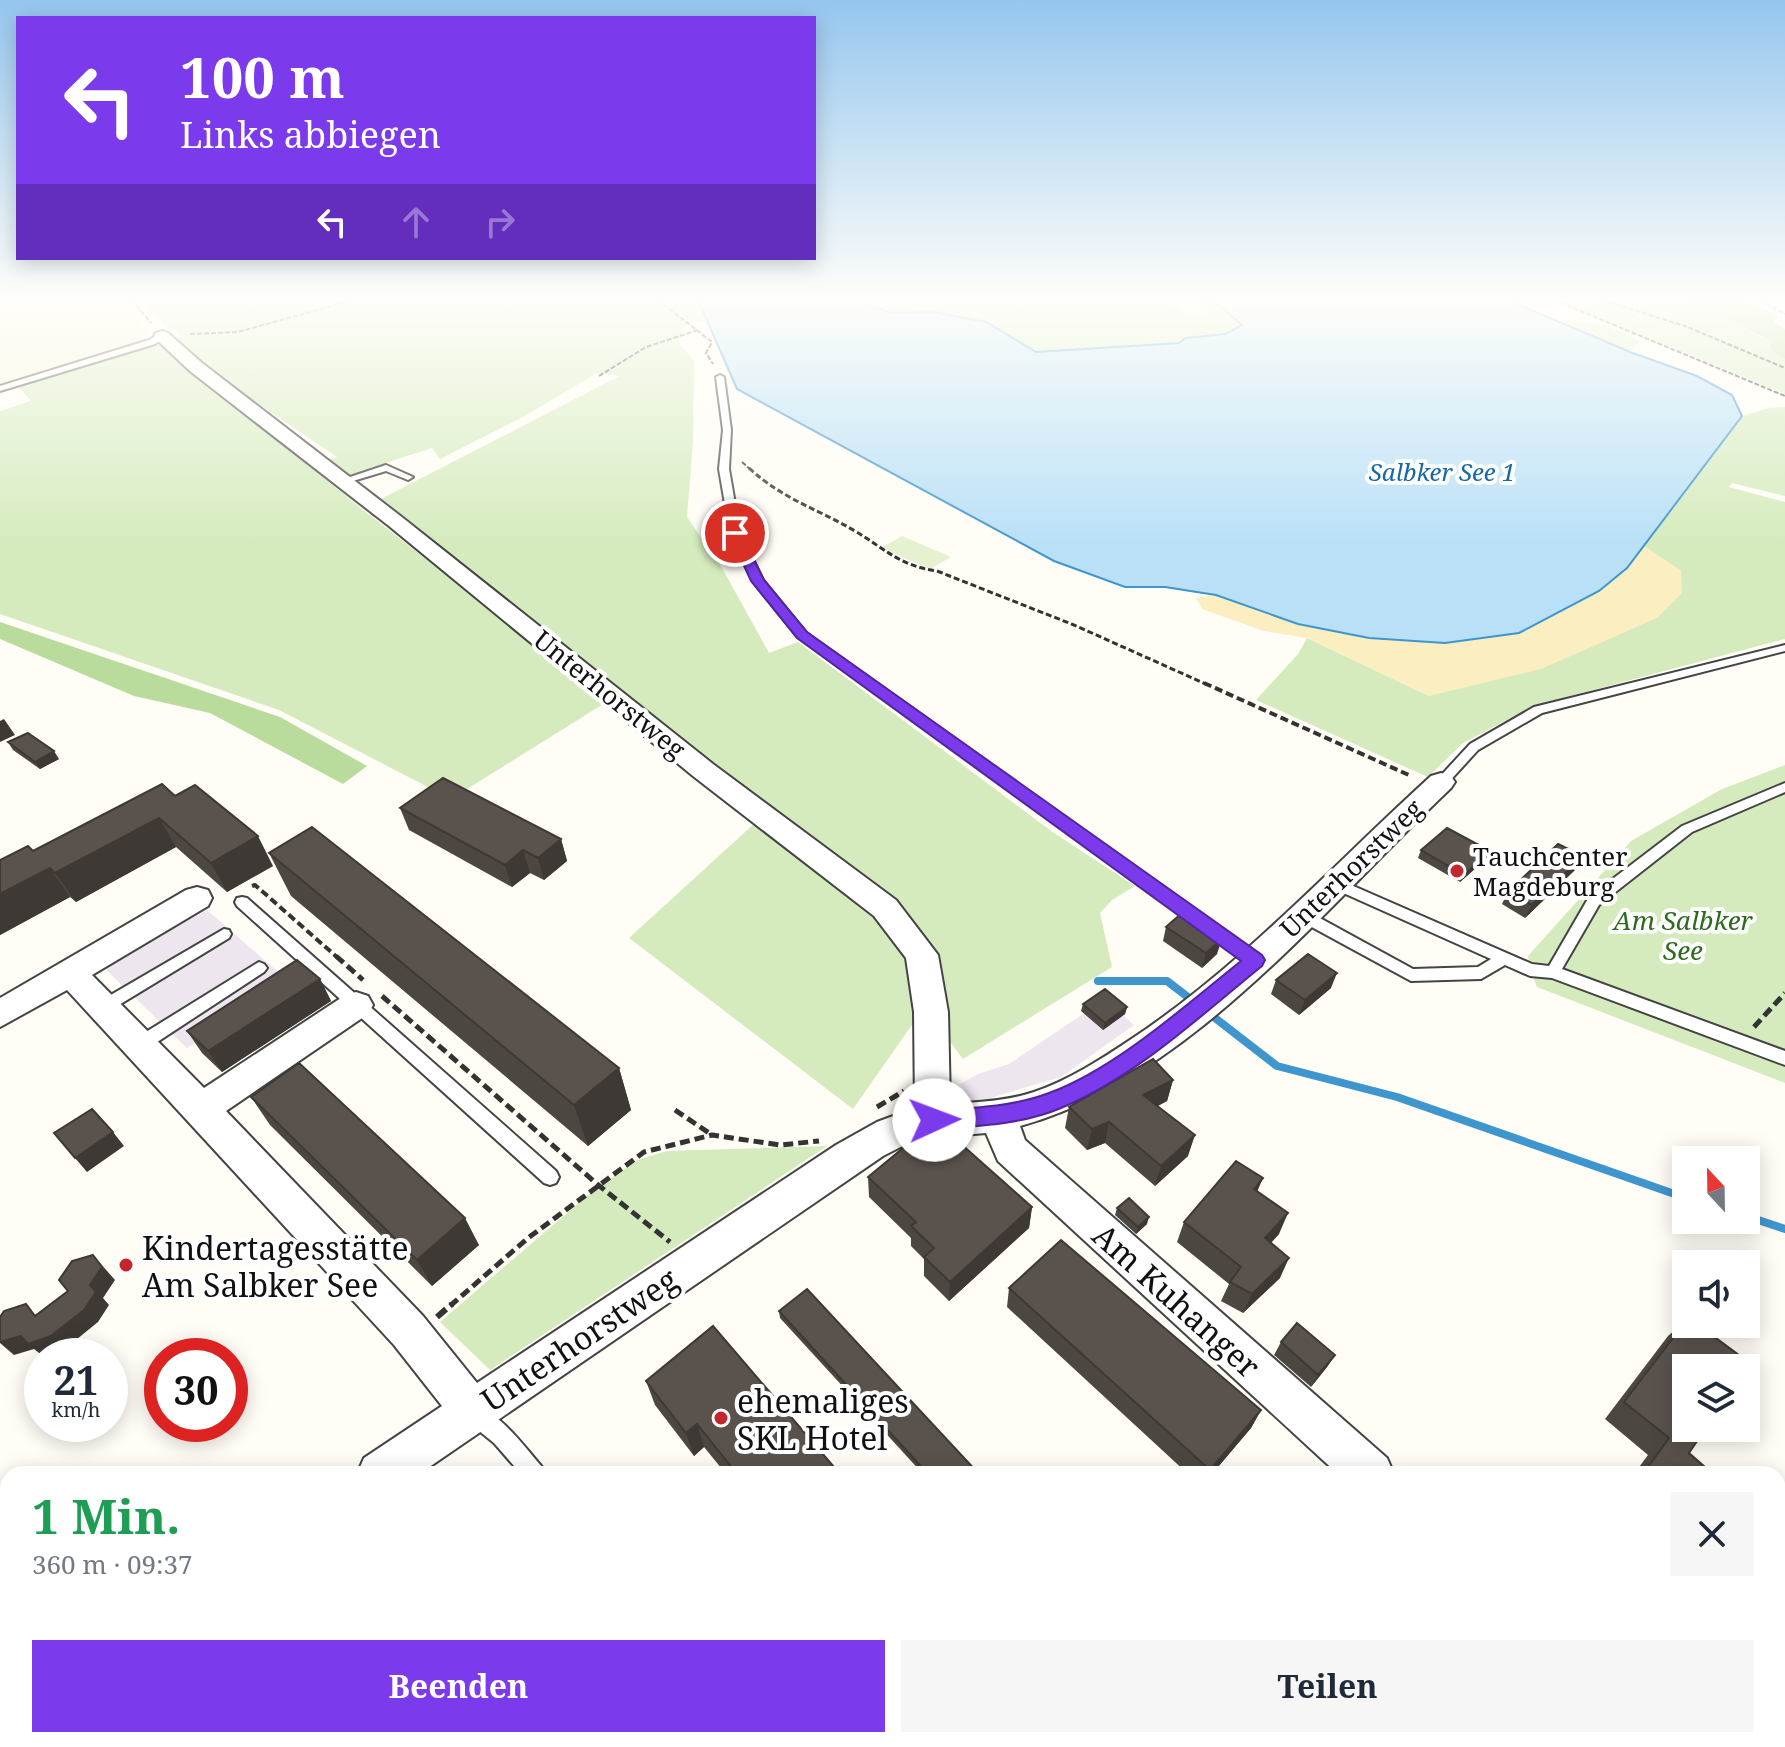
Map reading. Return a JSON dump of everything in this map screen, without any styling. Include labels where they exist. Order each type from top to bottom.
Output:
[{"type":"street","name":"Unterhorstweg","points":[[215,382],[703,770],[885,908],[922,955],[931,1012],[930,1075],[934,1120]]},
{"type":"street","name":"Unterhorstweg","points":[[392,1466],[874,1142],[907,1126],[934,1120],[998,1116],[1054,1101],[1085,1085],[1189,1017],[1219,992],[1438,785]]},
{"type":"street","points":[[0,1014],[197,898]]},
{"type":"street","points":[[70,973],[412,1337],[458,1390],[471,1413]]},
{"type":"street","points":[[201,1109],[356,1005]]},
{"type":"street","name":"Am Kuhanger","points":[[998,1116],[1011,1150],[1362,1466]]},
{"type":"lane","points":[[0,389],[24,382]]},
{"type":"lane","points":[[721,382],[727,430],[724,469],[735,533],[758,581],[802,635],[1255,960]]},
{"type":"lane","points":[[343,481],[386,468],[408,477]]},
{"type":"lane","name":"Unterhorstweg","points":[[1438,785],[1474,747],[1538,710],[1785,648]]},
{"type":"lane","points":[[1553,972],[1594,901],[1687,829],[1785,787]]},
{"type":"lane","points":[[1335,883],[1530,970],[1553,972],[1785,1058]]},
{"type":"lane","points":[[242,902],[550,1177]]},
{"type":"lane","points":[[1302,915],[1411,975],[1481,973],[1504,958]]},
{"type":"lane","points":[[103,1007],[224,934]]},
{"type":"lane","points":[[139,1045],[259,968]]},
{"type":"lane","name":"Unterhorstweg","points":[[471,1413],[501,1436],[528,1466]]},
{"type":"path","points":[[1750,382],[1785,396]]},
{"type":"path","points":[[727,430],[732,433],[742,463],[773,490],[857,532],[874,546],[916,568],[937,571],[1074,625],[1438,785]]},
{"type":"path","points":[[1742,1040],[1785,993]]},
{"type":"path","points":[[867,1114],[930,1075]]},
{"type":"path","points":[[675,1110],[712,1135]]},
{"type":"path","points":[[412,1337],[597,1184],[644,1152],[712,1135],[780,1145],[834,1139]]},
{"type":"shaded area","points":[[207,910],[292,984],[187,1048],[103,967]]},
{"type":"shaded area","points":[[1105,999],[1134,1025],[1061,1077],[973,1103],[960,1084],[978,1074],[1009,1064]]},
{"type":"green space","points":[[205,382],[608,701],[451,799],[279,710],[0,614],[0,411],[31,401],[16,384]]},
{"type":"green space","points":[[226,382],[583,382],[523,417],[440,459],[432,448],[348,475],[326,462],[337,457]]},
{"type":"green space","points":[[609,382],[694,382],[687,517],[722,568],[769,653],[798,642],[1054,833],[1135,886],[1112,900],[1100,913],[1112,967],[963,1059],[942,1031],[942,986],[933,949],[898,907],[375,502]]},
{"type":"green space","points":[[1755,382],[1785,382],[1785,394]]},
{"type":"green space","points":[[1785,407],[1785,496],[1732,483],[1729,487],[1785,502],[1785,639],[1533,706],[1463,743],[1428,777],[1256,700],[1298,654],[1307,638],[1429,696],[1681,571],[1642,545],[1742,416]]},
{"type":"green space","points":[[902,536],[951,557],[930,569],[881,548]]},
{"type":"green space","points":[[0,622],[280,717],[367,766],[343,784],[210,713],[134,696],[0,639]]},
{"type":"green space","name":"Am Salbker See","points":[[1785,765],[1785,1083],[1537,987],[1528,956],[1631,841],[1722,789]]},
{"type":"green space","points":[[756,822],[873,913],[916,968],[914,1022],[853,1109],[629,938]]},
{"type":"green space","points":[[827,1146],[490,1370],[440,1322],[594,1190],[637,1160],[667,1151]]},
{"type":"sand","points":[[1642,545],[1681,571],[1682,593],[1657,618],[1541,669],[1429,696],[1307,638],[1264,631],[1202,609],[1196,598],[1216,595],[1298,624],[1369,638],[1445,643],[1627,568]]},
{"type":"water","name":"Salbker See 1","points":[[734,382],[1707,382],[1732,395],[1742,416],[1627,568],[1599,591],[1519,633],[1445,643],[1369,638],[1298,624],[1216,595],[1165,587],[1125,587],[1054,561],[737,389]]},
{"type":"building","points":[[28,733],[54,751],[35,762],[8,742]]},
{"type":"building","points":[[443,778],[561,839],[538,858],[523,850],[505,865],[400,808]]},
{"type":"building","points":[[162,784],[175,796],[195,785],[258,836],[211,863],[159,818],[55,873],[50,868],[0,894],[0,860],[28,846],[33,851]]},
{"type":"building","points":[[312,827],[619,1068],[574,1105],[269,853]]},
{"type":"building","name":"Tauchcenter Magdeburg","points":[[1447,828],[1490,851],[1464,875],[1421,850]]},
{"type":"building","points":[[1558,844],[1583,856],[1532,905],[1508,892]]},
{"type":"building","points":[[1182,913],[1222,939],[1206,953],[1166,927]]},
{"type":"building","points":[[1308,954],[1337,973],[1305,1000],[1276,980]]},
{"type":"building","points":[[297,960],[320,979],[208,1051],[187,1031]]},
{"type":"building","points":[[1105,989],[1127,1007],[1105,1023],[1083,1004]]},
{"type":"building","points":[[1153,1059],[1173,1080],[1143,1095],[1195,1135],[1161,1166],[1109,1122],[1092,1129],[1069,1107]]},
{"type":"building","points":[[299,1063],[465,1218],[417,1260],[251,1097]]},
{"type":"building","points":[[92,1109],[113,1132],[75,1158],[54,1133]]},
{"type":"building","points":[[943,1128],[1032,1207],[950,1282],[924,1257],[934,1248],[911,1226],[916,1222],[868,1177],[909,1143],[916,1150]]},
{"type":"building","points":[[1236,1161],[1263,1178],[1254,1189],[1288,1213],[1265,1238],[1289,1258],[1252,1294],[1230,1282],[1241,1267],[1184,1222]]},
{"type":"building","points":[[1129,1198],[1149,1217],[1138,1227],[1117,1208]]},
{"type":"building","points":[[1061,1240],[1261,1410],[1213,1466],[1206,1466],[1009,1288]]},
{"type":"building","points":[[93,1255],[102,1267],[90,1285],[96,1292],[84,1310],[51,1336],[24,1339],[21,1336],[0,1342],[0,1317],[4,1311],[26,1304],[35,1316],[68,1291],[59,1280],[72,1261]]},
{"type":"building","points":[[807,1289],[972,1466],[921,1466],[779,1311]]},
{"type":"building","points":[[1297,1323],[1335,1355],[1318,1375],[1281,1342]]},
{"type":"building","name":"ehemaliges SKL Hotel","points":[[713,1326],[833,1466],[731,1466],[697,1424],[686,1433],[646,1381]]},
{"type":"building","points":[[1673,1338],[1716,1338],[1738,1354],[1672,1354],[1672,1442],[1696,1442],[1689,1453],[1704,1466],[1649,1466],[1669,1438],[1624,1402]]},
{"type":"waterway","points":[[1098,981],[1167,981],[1193,1001]]},
{"type":"waterway","points":[[1206,1011],[1277,1066],[1397,1097],[1672,1193]]},
{"type":"waterway","points":[[1760,1221],[1785,1229]]},
{"type":"place","name":"Tauchcenter Magdeburg","points":[[1457,871]]},
{"type":"place","name":"Kindertagesstätte Am Salbker See","points":[[126,1265]]},
{"type":"place","name":"ehemaliges SKL Hotel","points":[[721,1418]]},
{"type":"route","points":[[735,533],[758,581],[802,635],[1255,960],[1156,1041],[1054,1101],[998,1116],[934,1120]]}]
